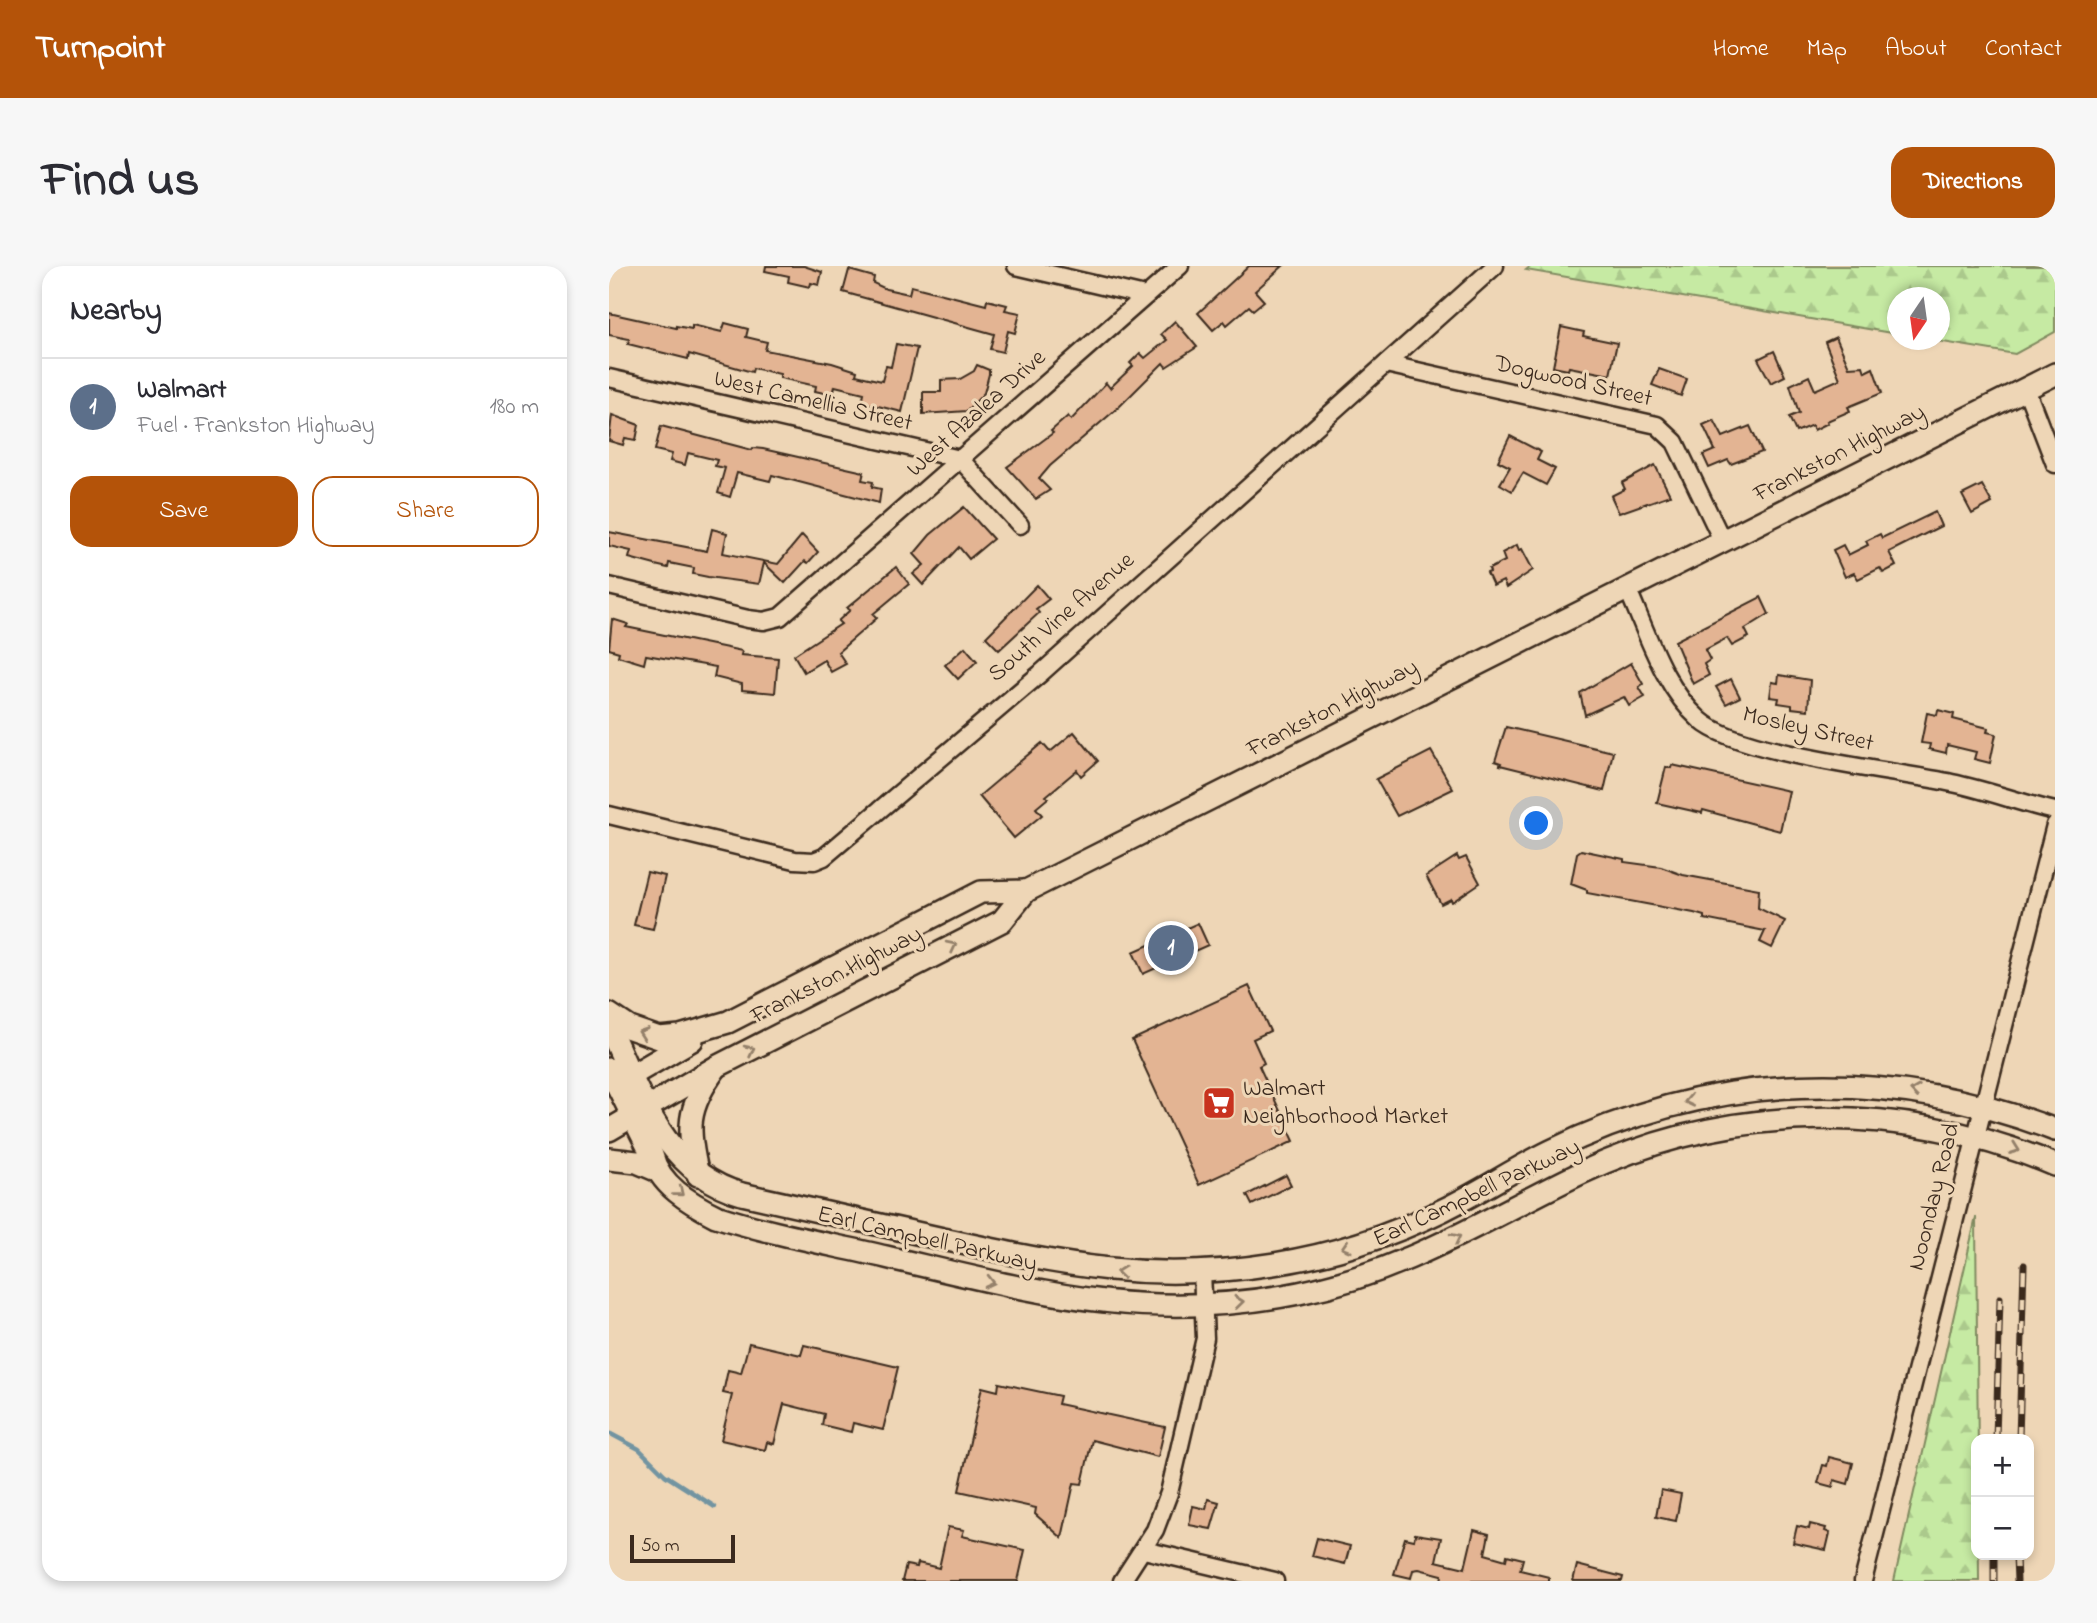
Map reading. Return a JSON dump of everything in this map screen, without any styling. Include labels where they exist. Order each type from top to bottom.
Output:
[{"type":"main road","name":"Frankston Highway","points":[[639,1111],[717,1066],[1002,921],[1026,891],[2055,374]]},
{"type":"main road","points":[[609,1014],[630,1028],[659,1038],[680,1036],[728,1022],[981,892],[1026,891]]},
{"type":"main road","name":"Frankston Highway","points":[[616,1079],[728,1022]]},
{"type":"main road","name":"Earl Campbell Parkway","points":[[609,1027],[616,1079],[639,1111],[698,1175],[729,1191],[1044,1261],[1130,1273],[1202,1272],[1277,1264],[1372,1239],[1443,1210],[1551,1151],[1590,1133],[1652,1111],[1715,1096],[1776,1087],[1871,1086],[1982,1104],[2055,1130]]},
{"type":"main road","points":[[698,1175],[689,1140],[691,1114],[697,1096],[717,1066]]},
{"type":"main road","points":[[609,1129],[639,1111]]},
{"type":"main road","name":"Earl Campbell Parkway","points":[[639,1111],[656,1170],[684,1198],[716,1216],[1037,1293],[1116,1304],[1205,1305],[1302,1292],[1391,1266],[1455,1239],[1568,1180],[1660,1142],[1713,1128],[1765,1120],[1855,1118],[1974,1136],[2055,1165]]},
{"type":"main road","points":[[1551,1151],[1568,1180]]},
{"type":"main road","points":[[609,1159],[637,1162],[656,1170]]},
{"type":"main road","points":[[844,1247],[852,1219]]},
{"type":"main road","points":[[905,1261],[910,1231]]},
{"type":"main road","points":[[940,1270],[948,1240]]},
{"type":"main road","points":[[1037,1293],[1044,1261]]},
{"type":"street","points":[[1016,266],[1145,296]]},
{"type":"street","name":"West Azalea Drive","points":[[609,586],[764,621],[780,617],[806,597],[1180,266]]},
{"type":"street","name":"South Vine Avenue","points":[[609,815],[795,860],[814,861],[824,857],[1040,674],[1495,266]]},
{"type":"street","name":"Dogwood Street","points":[[1386,364],[1657,425],[1675,442],[1723,542]]},
{"type":"street","name":"West Camellia Street","points":[[609,378],[960,459]]},
{"type":"street","points":[[2026,389],[2055,464]]},
{"type":"street","points":[[960,459],[1020,525]]},
{"type":"street","name":"Mosley Street","points":[[1628,590],[1671,682],[1694,715],[1709,727],[1758,745],[1953,783],[2055,811]]},
{"type":"street","name":"Noonday Road","points":[[1863,1581],[2055,825]]},
{"type":"street","points":[[1122,1581],[1144,1550],[1162,1516],[1169,1493],[1203,1350],[1205,1305],[1202,1272]]},
{"type":"street","points":[[1144,1550],[1275,1581]]},
{"type":"green space","points":[[1531,266],[2055,266],[2055,332],[2015,354],[1950,343],[1950,287],[1887,287],[1887,332],[1526,270]]},
{"type":"green space","points":[[1976,1217],[1978,1434],[1971,1434],[1971,1560],[1979,1560],[1979,1581],[1894,1581]]},
{"type":"building","points":[[766,266],[804,266],[822,272],[819,285],[811,283],[810,287],[788,282],[789,276],[765,271]]},
{"type":"building","points":[[1249,266],[1283,266],[1255,291],[1264,301],[1253,310],[1249,306],[1227,325],[1224,321],[1213,330],[1198,313]]},
{"type":"building","points":[[849,270],[874,277],[873,283],[886,289],[909,294],[911,286],[986,305],[987,300],[1007,305],[1005,310],[1020,313],[1015,333],[1008,331],[1003,352],[990,349],[994,334],[843,292]]},
{"type":"building","points":[[609,313],[676,328],[692,329],[692,325],[722,332],[725,323],[748,329],[746,337],[767,342],[765,350],[832,363],[857,371],[856,375],[882,381],[886,366],[891,367],[896,344],[917,348],[902,412],[862,402],[864,393],[835,386],[833,395],[815,391],[816,386],[780,378],[780,374],[753,368],[752,372],[689,354],[688,359],[628,344],[629,339],[609,335]]},
{"type":"building","points":[[1175,321],[1197,347],[1166,367],[1163,363],[1120,406],[1050,466],[1039,479],[1050,490],[1036,499],[1007,467],[1053,433],[1051,431],[1068,416],[1071,420],[1106,383],[1110,388],[1133,366],[1130,363],[1140,353],[1145,358],[1167,340],[1161,334]]},
{"type":"building","points":[[1561,327],[1584,332],[1583,336],[1617,343],[1610,375],[1569,367],[1568,370],[1553,367]]},
{"type":"building","points":[[1836,337],[1849,367],[1863,366],[1865,372],[1873,368],[1882,393],[1848,407],[1850,411],[1814,430],[1812,425],[1796,432],[1789,417],[1799,413],[1790,385],[1809,376],[1815,390],[1840,379],[1825,342]]},
{"type":"building","points":[[1774,351],[1785,376],[1771,383],[1758,359]]},
{"type":"building","points":[[977,365],[989,370],[989,374],[984,393],[967,411],[923,414],[923,392],[941,392],[941,380],[960,379],[974,371]]},
{"type":"building","points":[[1659,369],[1687,379],[1681,396],[1652,385]]},
{"type":"building","points":[[612,415],[639,425],[636,440],[625,438],[623,445],[609,441]]},
{"type":"building","points":[[1714,420],[1723,437],[1750,426],[1762,452],[1731,464],[1728,460],[1709,468],[1703,455],[1715,450],[1703,425]]},
{"type":"building","points":[[661,426],[752,450],[763,449],[864,472],[862,480],[873,482],[872,487],[881,489],[879,503],[772,475],[770,481],[737,473],[730,497],[718,493],[725,468],[715,466],[717,460],[688,453],[685,465],[670,461],[672,454],[655,450]]},
{"type":"building","points":[[1510,436],[1541,452],[1537,460],[1555,469],[1546,485],[1523,473],[1512,491],[1500,484],[1510,467],[1498,461]]},
{"type":"building","points":[[1655,465],[1670,495],[1619,513],[1611,496],[1625,489],[1622,483]]},
{"type":"building","points":[[1982,485],[1992,503],[1972,514],[1962,495]]},
{"type":"building","points":[[964,507],[993,539],[969,559],[959,547],[923,585],[913,574],[924,565],[914,554],[930,535]]},
{"type":"building","points":[[1935,512],[1941,526],[1889,552],[1896,566],[1883,573],[1880,568],[1858,579],[1854,573],[1845,577],[1833,550],[1843,545],[1848,555],[1868,545],[1866,541],[1880,534],[1882,538]]},
{"type":"building","points":[[712,529],[727,533],[723,553],[778,564],[802,535],[818,552],[808,563],[805,561],[785,583],[764,563],[759,584],[693,574],[694,568],[669,563],[668,568],[655,565],[629,558],[631,551],[609,546],[609,532],[707,551]]},
{"type":"building","points":[[1517,545],[1533,570],[1506,588],[1503,581],[1493,586],[1487,573],[1490,572],[1489,569],[1505,561],[1502,553]]},
{"type":"building","points":[[896,567],[909,584],[873,614],[877,618],[838,652],[846,664],[831,672],[824,660],[804,672],[794,655],[841,624],[838,621],[850,610],[847,608]]},
{"type":"building","points":[[1037,585],[1049,599],[1036,609],[1039,613],[999,650],[986,637]]},
{"type":"building","points":[[1761,597],[1769,614],[1745,629],[1749,637],[1732,646],[1727,638],[1705,650],[1710,660],[1704,664],[1709,675],[1693,684],[1675,641]]},
{"type":"building","points":[[612,619],[628,624],[626,627],[742,651],[741,655],[778,658],[775,693],[742,690],[742,684],[714,677],[716,667],[646,655],[644,664],[618,656],[619,652],[609,649]]},
{"type":"building","points":[[965,647],[977,661],[958,679],[945,665]]},
{"type":"building","points":[[1631,663],[1643,684],[1639,687],[1645,697],[1629,706],[1624,697],[1585,715],[1580,693]]},
{"type":"building","points":[[1779,675],[1810,680],[1808,710],[1792,708],[1792,705],[1778,703],[1779,698],[1770,697],[1772,682],[1778,683]]},
{"type":"building","points":[[1731,679],[1740,697],[1726,704],[1716,687]]},
{"type":"building","points":[[1938,710],[1954,714],[1953,719],[1988,728],[1987,732],[1996,734],[1990,763],[1974,759],[1976,752],[1947,745],[1946,753],[1929,749],[1930,744],[1921,743],[1927,713],[1937,715]]},
{"type":"building","points":[[1506,727],[1613,752],[1604,791],[1500,765],[1501,763],[1495,761]]},
{"type":"building","points":[[1074,732],[1098,761],[1081,776],[1077,770],[1046,796],[1048,798],[1036,808],[1042,815],[1014,838],[979,796],[1042,743],[1050,752]]},
{"type":"building","points":[[1431,751],[1453,789],[1397,816],[1376,779]]},
{"type":"building","points":[[1672,765],[1789,791],[1780,831],[1703,810],[1702,813],[1657,803],[1666,767],[1671,768]]},
{"type":"building","points":[[1581,850],[1624,859],[1624,862],[1661,867],[1683,875],[1759,889],[1758,908],[1785,921],[1772,948],[1760,942],[1765,931],[1704,919],[1704,916],[1694,913],[1587,893],[1587,890],[1571,884],[1577,853]]},
{"type":"building","points":[[1457,856],[1459,860],[1466,857],[1480,883],[1452,902],[1451,899],[1441,904],[1426,876]]},
{"type":"building","points":[[647,872],[665,876],[653,929],[634,925]]},
{"type":"building","points":[[1198,923],[1208,945],[1143,974],[1133,952]]},
{"type":"building","name":"Walmart Neighborhood Market","points":[[1249,986],[1270,1031],[1253,1039],[1264,1063],[1259,1066],[1294,1141],[1199,1185],[1132,1040]]},
{"type":"building","points":[[1286,1175],[1291,1185],[1252,1205],[1247,1195]]},
{"type":"building","points":[[749,1343],[801,1355],[804,1345],[898,1367],[883,1430],[853,1423],[851,1432],[822,1425],[824,1414],[784,1404],[774,1444],[767,1442],[765,1450],[721,1440],[732,1395],[723,1393],[728,1370],[741,1373]]},
{"type":"building","points":[[999,1383],[1060,1396],[1058,1404],[1165,1427],[1158,1457],[1092,1440],[1082,1484],[1074,1483],[1062,1538],[1035,1514],[1036,1508],[959,1491],[982,1387],[998,1391]]},
{"type":"building","points":[[1829,1457],[1853,1463],[1848,1484],[1834,1480],[1833,1487],[1818,1483],[1823,1465],[1827,1466]]},
{"type":"building","points":[[1661,1490],[1681,1494],[1676,1521],[1656,1517]]},
{"type":"building","points":[[1208,1499],[1219,1502],[1211,1529],[1189,1525],[1193,1506],[1206,1509]]},
{"type":"building","points":[[1810,1524],[1826,1528],[1825,1531],[1830,1533],[1826,1550],[1793,1543],[1797,1526],[1809,1529]]},
{"type":"building","points":[[948,1527],[964,1530],[962,1536],[1025,1550],[1018,1581],[902,1581],[906,1565],[917,1567],[918,1563],[939,1568]]},
{"type":"building","points":[[1474,1530],[1489,1534],[1485,1554],[1506,1560],[1507,1555],[1523,1559],[1520,1570],[1549,1577],[1549,1581],[1441,1581],[1442,1575],[1419,1569],[1413,1570],[1411,1578],[1394,1574],[1405,1538],[1414,1540],[1415,1534],[1441,1538],[1436,1561],[1465,1568]]},
{"type":"building","points":[[1317,1538],[1350,1546],[1345,1564],[1312,1556]]},
{"type":"building","points":[[1577,1565],[1623,1577],[1622,1581],[1573,1581]]},
{"type":"waterway","points":[[609,1433],[639,1449],[665,1475],[715,1507]]},
{"type":"railway","points":[[2019,1434],[2024,1265]]},
{"type":"railway","points":[[1996,1434],[2000,1298]]},
{"type":"railway","points":[[1994,1560],[1994,1581]]},
{"type":"railway","points":[[2016,1560],[2017,1581]]},
{"type":"place","name":"Walmart","points":[[1171,948]]},
{"type":"place","name":"Walmart Neighborhood Market","points":[[1219,1103]]}]
